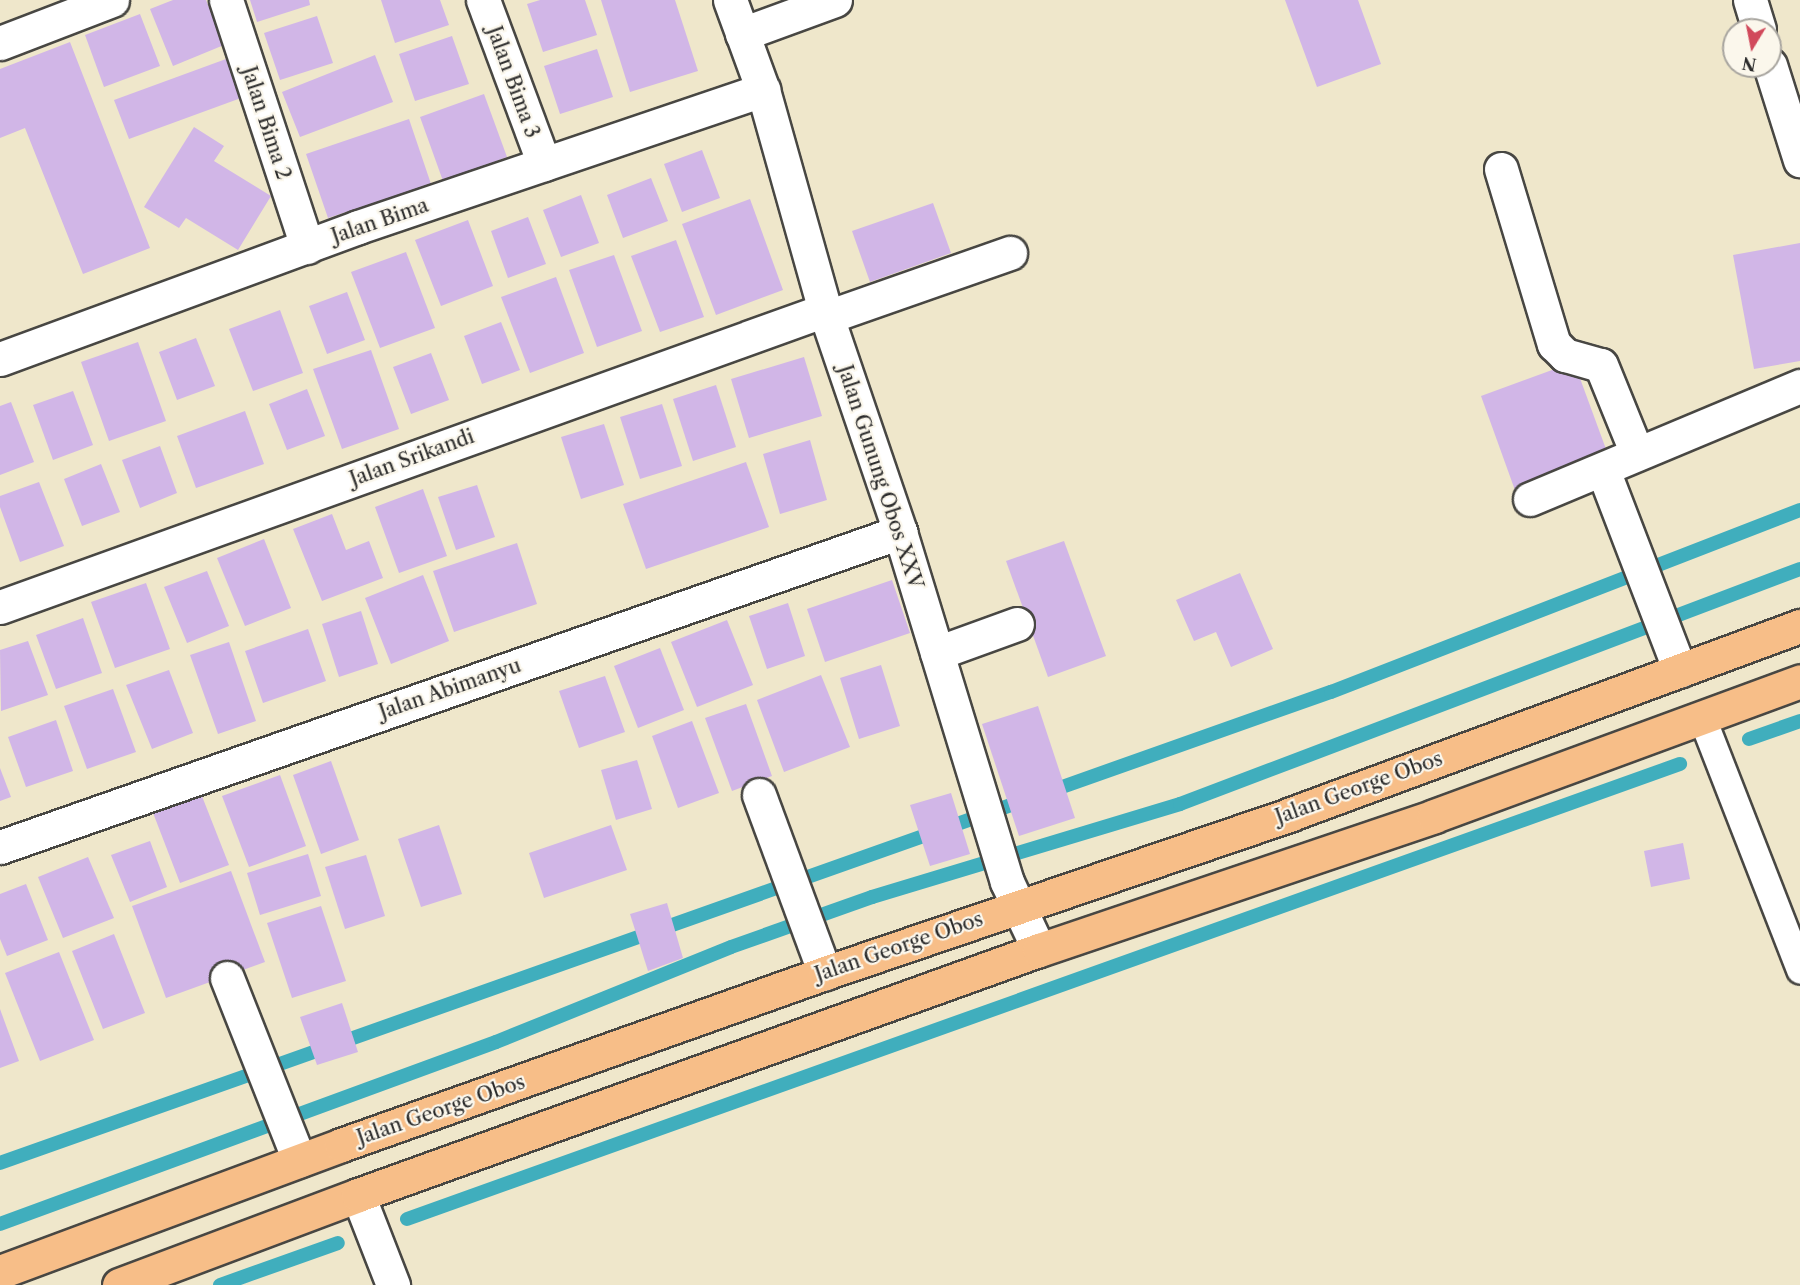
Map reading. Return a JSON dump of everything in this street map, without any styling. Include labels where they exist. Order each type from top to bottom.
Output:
[{"type":"main road","name":"Jalan George Obos","points":[[0,1272],[290,1135],[825,973],[1013,894],[1291,814],[1800,626]]},
{"type":"main road","points":[[119,1285],[358,1195],[1039,950],[1434,816],[1800,681]]},
{"type":"street","points":[[0,43],[112,0]]},
{"type":"street","name":"Jalan Bima 2","points":[[226,0],[307,247]]},
{"type":"street","name":"Jalan Bima 3","points":[[483,0],[544,165]]},
{"type":"street","name":"Jalan Gunung Obos XXV","points":[[730,0],[763,90],[826,314],[900,532],[996,846],[1013,894],[1039,950]]},
{"type":"street","points":[[742,34],[835,0]]},
{"type":"street","points":[[1750,0],[1755,18]]},
{"type":"street","points":[[1774,78],[1800,160]]},
{"type":"street","name":"Jalan Bima","points":[[0,359],[307,247],[763,90]]},
{"type":"street","points":[[1501,169],[1554,344],[1565,355],[1601,365],[1636,451]]},
{"type":"street","name":"Jalan Srikandi","points":[[0,607],[826,314],[1010,253]]},
{"type":"street","points":[[1530,499],[1603,470],[1636,451],[1800,386]]},
{"type":"street","points":[[1603,470],[1659,622],[1680,671]]},
{"type":"street","name":"Jalan Abimanyu","points":[[0,847],[900,532]]},
{"type":"street","points":[[937,653],[1017,624]]},
{"type":"street","points":[[759,795],[825,973]]},
{"type":"street","points":[[228,978],[290,1135]]},
{"type":"street","points":[[358,1195],[393,1285]]},
{"type":"lane","points":[[1702,718],[1800,970]]},
{"type":"building","points":[[173,0],[206,0],[224,45],[173,66],[150,9]]},
{"type":"building","points":[[250,0],[309,0],[310,5],[257,22]]},
{"type":"building","points":[[381,0],[440,0],[449,25],[395,43]]},
{"type":"building","points":[[540,0],[585,0],[597,35],[543,52],[527,4]]},
{"type":"building","points":[[601,0],[675,0],[698,71],[630,92]]},
{"type":"building","points":[[1285,0],[1358,0],[1381,64],[1317,87]]},
{"type":"building","points":[[140,14],[160,66],[104,87],[85,35]]},
{"type":"building","points":[[317,16],[333,63],[280,80],[264,33]]},
{"type":"building","points":[[452,36],[469,84],[415,101],[399,54]]},
{"type":"building","points":[[70,42],[150,248],[83,274],[25,128],[0,138],[0,69]]},
{"type":"building","points":[[597,49],[613,97],[560,114],[544,66]]},
{"type":"building","points":[[375,55],[393,102],[300,137],[282,92]]},
{"type":"building","points":[[226,59],[241,98],[129,139],[114,100]]},
{"type":"building","points":[[484,94],[507,157],[443,181],[420,117]]},
{"type":"building","points":[[409,119],[431,184],[328,218],[306,154]]},
{"type":"building","points":[[194,127],[224,146],[214,161],[271,196],[238,250],[186,218],[179,228],[144,207]]},
{"type":"building","points":[[702,150],[720,198],[682,212],[664,164]]},
{"type":"building","points":[[651,178],[668,221],[623,238],[607,195]]},
{"type":"building","points":[[581,195],[599,243],[561,257],[543,210]]},
{"type":"building","points":[[750,199],[783,290],[716,315],[682,224]]},
{"type":"building","points":[[933,203],[951,253],[870,282],[852,231]]},
{"type":"building","points":[[528,217],[546,264],[508,278],[491,231]]},
{"type":"building","points":[[468,220],[493,286],[441,306],[415,240]]},
{"type":"building","points":[[676,240],[704,317],[660,332],[631,256]]},
{"type":"building","points":[[1800,243],[1800,361],[1754,369],[1733,255]]},
{"type":"building","points":[[406,252],[435,328],[380,348],[351,272]]},
{"type":"building","points":[[614,255],[642,331],[597,347],[569,270]]},
{"type":"building","points":[[556,277],[584,353],[530,373],[501,297]]},
{"type":"building","points":[[347,292],[365,340],[327,354],[309,306]]},
{"type":"building","points":[[280,310],[303,373],[253,391],[229,329]]},
{"type":"building","points":[[501,322],[520,370],[482,384],[464,336]]},
{"type":"building","points":[[196,338],[215,386],[177,400],[159,352]]},
{"type":"building","points":[[138,342],[166,421],[109,441],[81,362]]},
{"type":"building","points":[[371,350],[399,429],[342,449],[313,369]]},
{"type":"building","points":[[431,353],[449,400],[411,414],[393,367]]},
{"type":"building","points":[[804,357],[822,416],[749,438],[731,379]]},
{"type":"building","points":[[1574,362],[1610,460],[1516,493],[1481,396]]},
{"type":"building","points":[[716,385],[736,447],[693,461],[673,399]]},
{"type":"building","points":[[307,389],[325,436],[287,450],[269,404]]},
{"type":"building","points":[[73,391],[93,445],[53,460],[33,405]]},
{"type":"building","points":[[11,402],[34,462],[0,475],[0,406]]},
{"type":"building","points":[[662,404],[682,466],[640,479],[620,417]]},
{"type":"building","points":[[245,411],[264,464],[196,488],[177,436]]},
{"type":"building","points":[[604,424],[624,485],[581,499],[561,437]]},
{"type":"building","points":[[810,440],[827,500],[780,514],[763,454]]},
{"type":"building","points":[[160,446],[177,493],[140,508],[122,460]]},
{"type":"building","points":[[746,462],[769,527],[646,569],[623,504]]},
{"type":"building","points":[[101,464],[120,512],[82,526],[64,479]]},
{"type":"building","points":[[39,482],[64,546],[20,562],[0,507],[0,496]]},
{"type":"building","points":[[477,485],[495,537],[456,550],[438,497]]},
{"type":"building","points":[[423,489],[447,556],[399,573],[375,507]]},
{"type":"building","points":[[332,514],[346,550],[369,541],[383,578],[322,601],[293,529]]},
{"type":"building","points":[[264,539],[291,608],[245,626],[217,558]]},
{"type":"building","points":[[1064,541],[1106,656],[1048,677],[1006,561]]},
{"type":"building","points":[[517,543],[537,604],[454,632],[433,571]]},
{"type":"building","points":[[207,571],[229,626],[187,643],[164,587]]},
{"type":"building","points":[[1240,573],[1273,649],[1231,667],[1216,632],[1194,641],[1176,600]]},
{"type":"building","points":[[423,575],[449,641],[391,664],[365,598]]},
{"type":"building","points":[[892,580],[910,633],[825,662],[807,609]]},
{"type":"building","points":[[146,583],[170,649],[115,668],[91,602]]},
{"type":"building","points":[[788,603],[805,656],[767,669],[749,616]]},
{"type":"building","points":[[361,611],[378,664],[339,677],[322,624]]},
{"type":"building","points":[[83,618],[102,673],[56,689],[36,635]]},
{"type":"building","points":[[727,620],[753,685],[697,707],[671,642]]},
{"type":"building","points":[[308,629],[326,681],[263,703],[245,651]]},
{"type":"building","points":[[28,641],[48,695],[1,711],[0,650]]},
{"type":"building","points":[[229,642],[256,721],[218,734],[190,655]]},
{"type":"building","points":[[660,648],[684,710],[638,728],[614,666]]},
{"type":"building","points":[[881,665],[900,726],[859,739],[840,678]]},
{"type":"building","points":[[169,670],[193,733],[152,749],[126,685]]},
{"type":"building","points":[[821,675],[850,747],[784,772],[757,700]]},
{"type":"building","points":[[605,676],[625,732],[579,748],[559,691]]},
{"type":"building","points":[[113,689],[136,752],[87,769],[64,706]]},
{"type":"building","points":[[746,704],[772,776],[732,791],[705,718]]},
{"type":"building","points":[[1038,706],[1075,818],[1019,836],[982,724]]},
{"type":"building","points":[[56,720],[73,771],[26,787],[8,737]]},
{"type":"building","points":[[692,721],[719,793],[678,808],[652,736]]},
{"type":"building","points":[[637,760],[652,809],[616,820],[601,770]]},
{"type":"building","points":[[331,761],[359,840],[321,854],[293,775]]},
{"type":"building","points":[[0,768],[11,797],[0,801]]},
{"type":"building","points":[[280,775],[306,846],[249,867],[222,796]]},
{"type":"building","points":[[198,786],[229,865],[180,883],[150,805]]},
{"type":"building","points":[[951,793],[970,854],[930,866],[910,805]]},
{"type":"building","points":[[439,825],[462,894],[421,907],[398,839]]},
{"type":"building","points":[[611,825],[627,870],[544,898],[529,853]]},
{"type":"building","points":[[150,841],[167,887],[130,902],[111,855]]},
{"type":"building","points":[[1683,843],[1690,879],[1651,887],[1644,851]]},
{"type":"building","points":[[308,854],[321,896],[260,915],[247,873]]},
{"type":"building","points":[[366,855],[385,916],[345,929],[325,867]]},
{"type":"building","points":[[88,857],[114,918],[63,938],[38,877]]},
{"type":"building","points":[[231,871],[265,962],[166,998],[132,906]]},
{"type":"building","points":[[26,884],[48,940],[7,956],[0,939],[0,894]]},
{"type":"building","points":[[667,903],[683,958],[648,971],[630,914]]},
{"type":"building","points":[[321,906],[346,981],[292,998],[267,923]]},
{"type":"building","points":[[114,934],[145,1013],[103,1029],[72,951]]},
{"type":"building","points":[[59,952],[94,1040],[40,1061],[5,973]]},
{"type":"building","points":[[342,1003],[358,1052],[317,1065],[300,1017]]},
{"type":"building","points":[[0,1009],[19,1061],[0,1068]]},
{"type":"waterway","points":[[1048,792],[1331,692],[1800,510]]},
{"type":"waterway","points":[[0,1224],[496,1042],[731,947],[872,897],[1180,804],[1800,569]]},
{"type":"waterway","points":[[1749,739],[1800,721]]},
{"type":"waterway","points":[[407,1219],[1680,764]]},
{"type":"waterway","points":[[0,1163],[1025,800]]},
{"type":"waterway","points":[[220,1285],[338,1243]]}]
